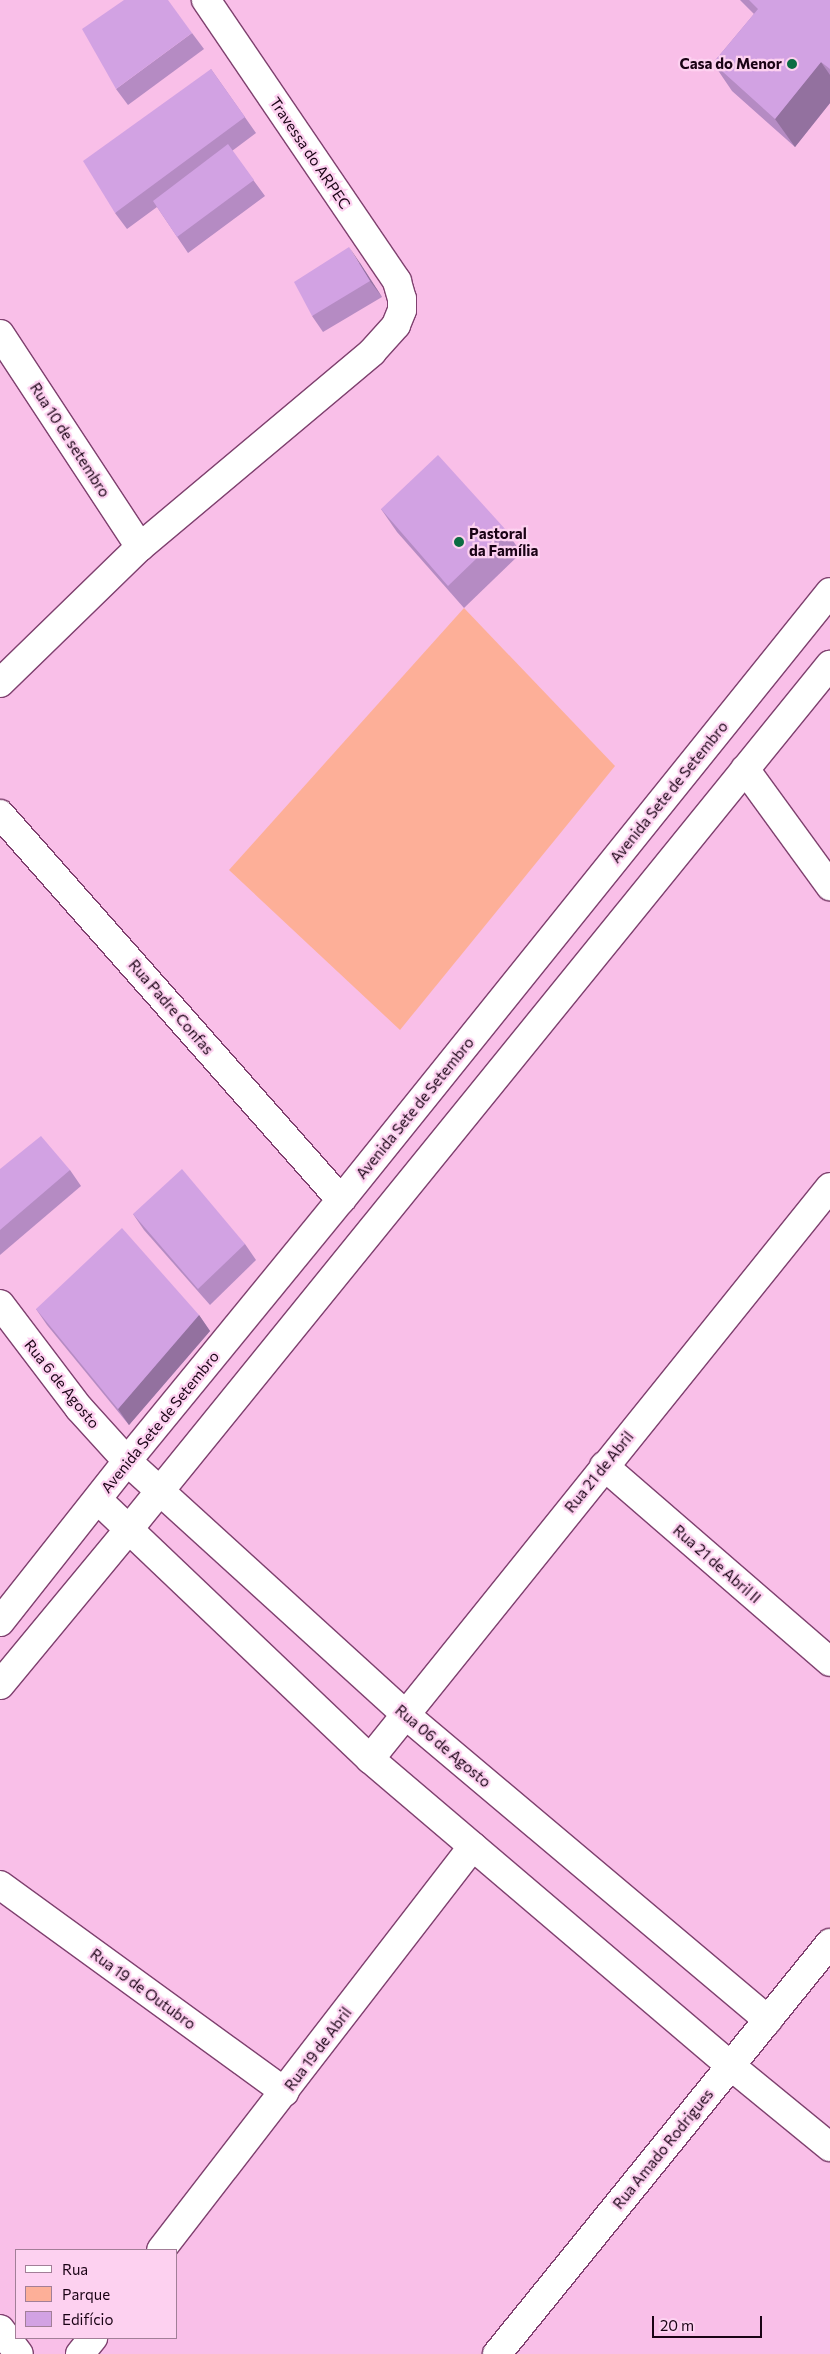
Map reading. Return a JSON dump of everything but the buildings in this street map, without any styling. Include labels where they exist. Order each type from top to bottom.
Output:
[{"type":"street","name":"Travessa do ARPEC","points":[[140,547],[372,352],[396,326],[402,310],[402,299],[397,281],[206,0]]},
{"type":"street","name":"Rua 10 de setembro","points":[[0,334],[140,547]]},
{"type":"street","points":[[0,683],[140,547]]},
{"type":"street","name":"Avenida Sete de Setembro","points":[[0,1622],[127,1461],[341,1200],[830,592]]},
{"type":"street","points":[[0,1685],[129,1529],[830,665]]},
{"type":"street","points":[[746,768],[830,886]]},
{"type":"street","name":"Rua Padre Confas","points":[[0,814],[341,1200]]},
{"type":"street","name":"Rua 21 de Abril","points":[[370,1759],[604,1466],[821,1214],[830,1187]]},
{"type":"street","name":"Rua 6 de Agosto","points":[[0,1304],[79,1408],[127,1461]]},
{"type":"street","name":"Rua 06 de Agosto","points":[[127,1461],[406,1716],[768,2020]]},
{"type":"street","name":"Rua 21 de Abril II","points":[[604,1466],[830,1662]]},
{"type":"street","points":[[98,1500],[370,1759],[731,2066],[830,2147]]},
{"type":"street","name":"Rua 19 de Abril","points":[[163,2249],[473,1846]]},
{"type":"street","name":"Rua 19 de Outubro","points":[[0,1885],[285,2092]]},
{"type":"street","name":"Rua Amado Rodrigues","points":[[497,2354],[830,1943]]},
{"type":"street","points":[[0,2329],[19,2354]]},
{"type":"street","points":[[80,2354],[92,2339]]},
{"type":"green space","points":[[464,608],[615,766],[400,1030],[229,870]]},
{"type":"place","name":"Casa do Menor","points":[[792,64]]},
{"type":"place","name":"Pastoral da Família","points":[[459,542]]}]
